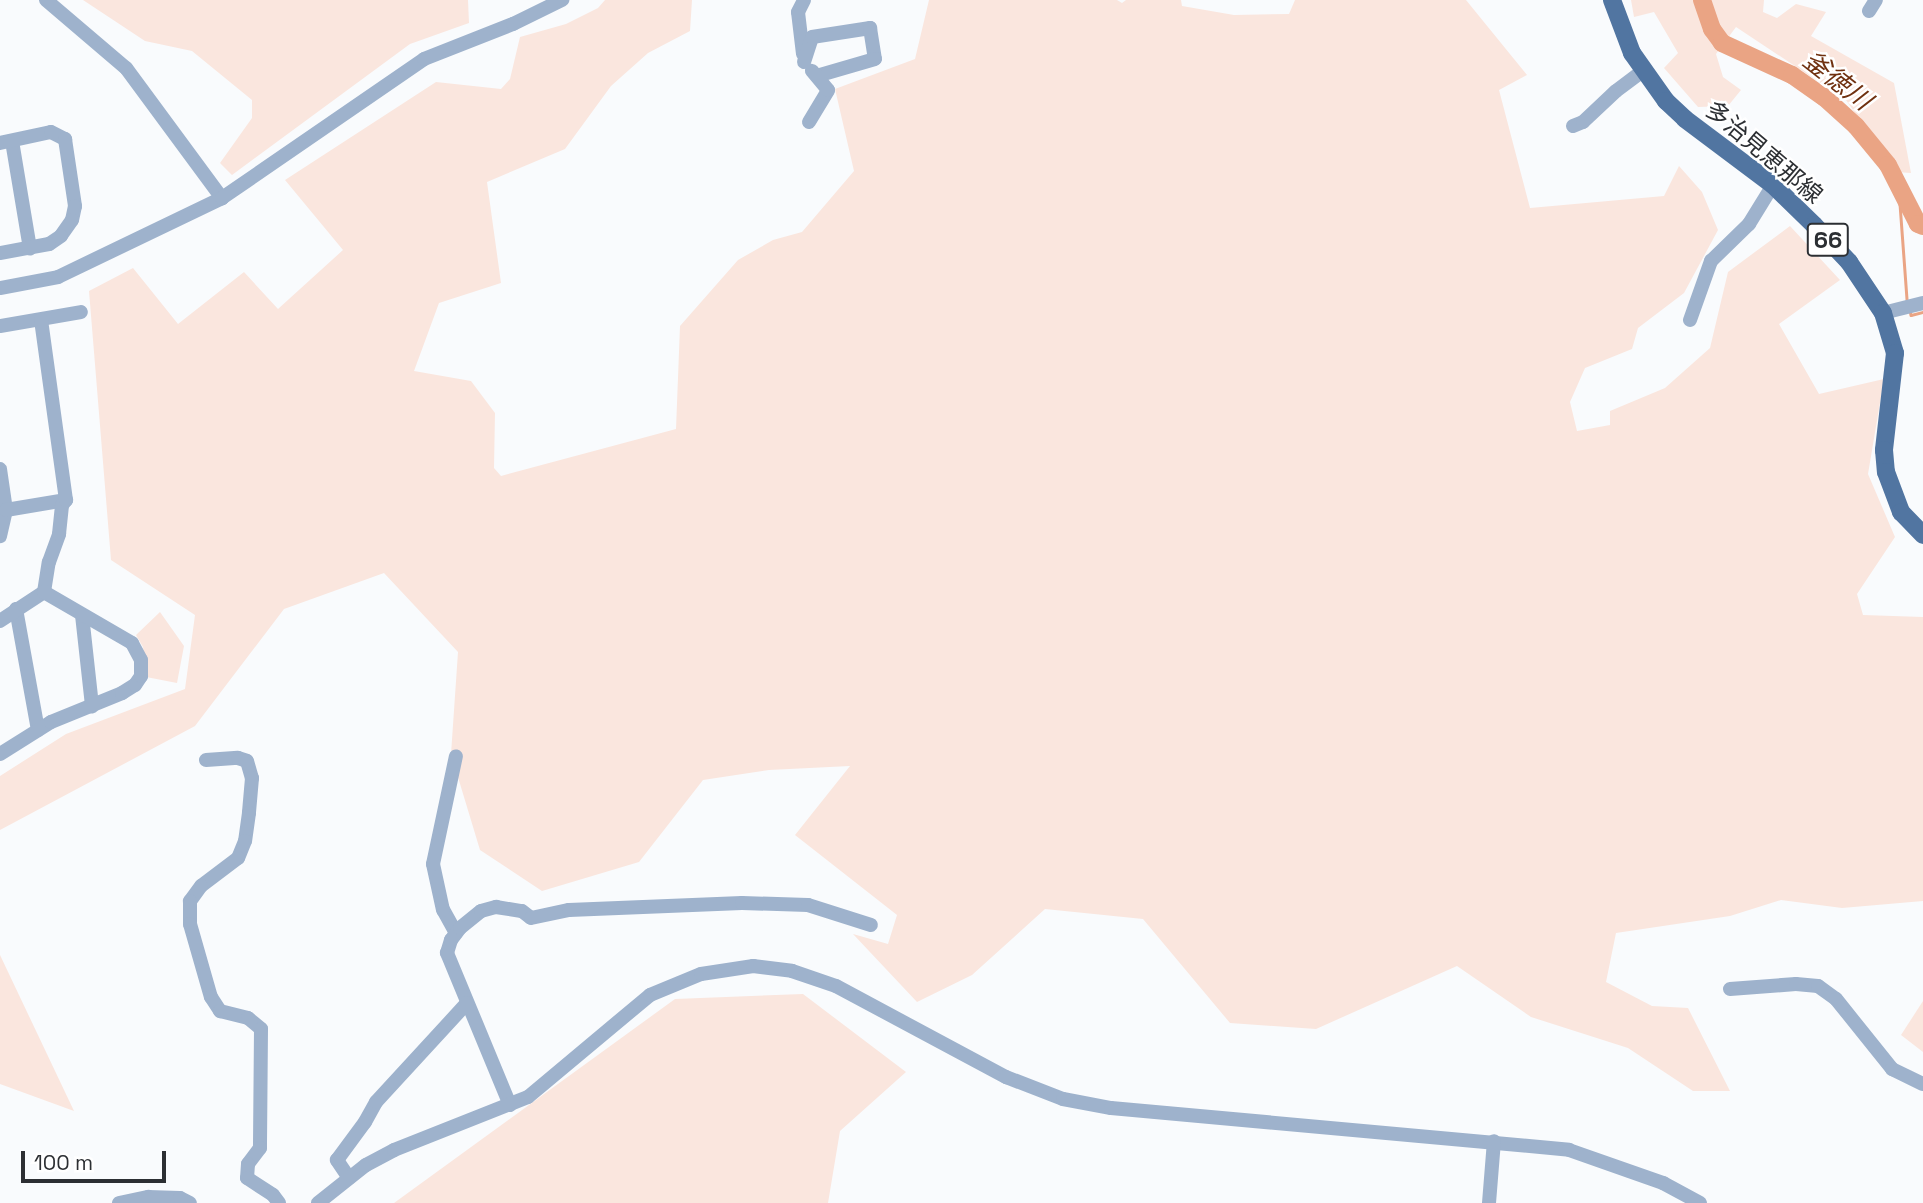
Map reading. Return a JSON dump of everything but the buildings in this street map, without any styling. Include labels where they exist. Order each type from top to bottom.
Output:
[{"type":"main road","name":"多治見恵那線","points":[[1612,0],[1632,53],[1643,71],[1685,118],[1773,185],[1849,262],[1883,313],[1895,353],[1884,450],[1886,472],[1901,512],[1923,535]]},
{"type":"street","points":[[46,0],[127,68],[222,198]]},
{"type":"street","points":[[0,288],[58,276],[222,198],[424,59],[513,24],[562,0]]},
{"type":"street","points":[[804,0],[798,12],[804,62],[828,90],[809,122]]},
{"type":"street","points":[[804,62],[812,37],[870,29],[875,59],[817,76]]},
{"type":"street","points":[[1573,126],[1583,122],[1616,91],[1643,71]]},
{"type":"street","points":[[0,253],[30,249],[49,244],[61,236],[72,220],[75,206],[65,139],[51,132],[6,142],[30,249]]},
{"type":"street","points":[[1690,320],[1711,261],[1749,224],[1773,185]]},
{"type":"street","points":[[1883,313],[1923,303]]},
{"type":"street","points":[[0,326],[81,312]]},
{"type":"street","points":[[0,621],[44,592],[49,562],[59,534],[62,505],[66,500],[41,320]]},
{"type":"street","points":[[0,469],[6,510],[0,536]]},
{"type":"street","points":[[6,510],[66,500]]},
{"type":"street","points":[[0,754],[38,730],[135,685],[141,676],[141,660],[132,643],[44,592]]},
{"type":"street","points":[[16,609],[38,730]]},
{"type":"street","points":[[82,615],[92,706]]},
{"type":"street","points":[[456,756],[433,864],[443,910],[456,933]]},
{"type":"street","points":[[206,760],[238,758],[247,761],[252,778],[245,841],[238,858],[201,886],[190,901],[190,924],[211,997],[220,1010],[248,1018],[261,1029],[260,1148],[248,1164],[247,1178],[273,1195],[279,1203]]},
{"type":"street","points":[[510,1105],[447,953],[456,933],[488,908],[522,911],[531,918],[569,910],[742,903],[808,905],[871,925]]},
{"type":"street","points":[[318,1203],[366,1165],[413,1141],[510,1105],[555,1076],[650,995],[701,974],[753,966],[792,971],[836,986],[1006,1077],[1063,1099],[1111,1108],[1494,1141],[1569,1150],[1663,1182],[1700,1203]]},
{"type":"street","points":[[1730,989],[1796,984],[1818,986],[1836,999],[1892,1069],[1923,1084]]},
{"type":"street","points":[[349,1178],[337,1160],[376,1102],[467,1003]]},
{"type":"street","points":[[1489,1203],[1494,1141]]},
{"type":"street","points":[[119,1203],[166,1197],[180,1198],[190,1203]]},
{"type":"shaded area","points":[[83,0],[468,0],[469,23],[410,44],[232,175],[220,163],[252,118],[252,100],[192,51],[145,41]]},
{"type":"shaded area","points":[[605,0],[692,0],[690,31],[648,53],[611,86],[565,149],[487,182],[501,283],[439,303],[414,371],[471,381],[495,413],[494,468],[501,476],[676,429],[680,326],[738,260],[773,240],[802,232],[854,171],[835,89],[915,59],[929,0],[1117,0],[1122,3],[1126,0],[1181,0],[1182,6],[1234,15],[1289,14],[1295,0],[1466,0],[1527,75],[1499,90],[1530,208],[1664,196],[1679,166],[1702,192],[1718,230],[1684,293],[1638,328],[1632,349],[1585,368],[1570,402],[1577,431],[1610,425],[1610,411],[1665,388],[1710,348],[1728,272],[1790,226],[1840,280],[1779,324],[1819,394],[1884,379],[1868,474],[1895,537],[1857,594],[1863,615],[1923,617],[1923,901],[1842,908],[1781,900],[1730,916],[1616,933],[1606,982],[1652,1006],[1688,1008],[1730,1091],[1693,1091],[1628,1048],[1531,1017],[1457,966],[1316,1029],[1230,1023],[1143,919],[1045,909],[972,975],[917,1002],[853,934],[888,944],[897,915],[795,835],[850,766],[769,770],[703,780],[639,862],[542,891],[480,850],[451,754],[458,652],[384,573],[284,609],[195,726],[0,830],[0,776],[66,734],[185,689],[195,615],[111,560],[89,291],[133,268],[178,324],[244,272],[278,309],[343,250],[285,180],[436,82],[501,89],[510,79],[520,37],[566,24],[598,8]]},
{"type":"shaded area","points":[[1631,0],[1764,0],[1763,12],[1777,18],[1796,4],[1826,12],[1811,36],[1894,83],[1911,173],[1896,172],[1846,100],[1736,27],[1716,54],[1723,77],[1741,90],[1728,106],[1698,107],[1664,68],[1678,53],[1654,12],[1634,17]]},
{"type":"shaded area","points":[[160,612],[184,646],[177,683],[141,676],[145,663],[143,647],[136,635]]},
{"type":"shaded area","points":[[0,955],[74,1111],[0,1084]]},
{"type":"shaded area","points":[[803,994],[906,1072],[840,1131],[828,1203],[394,1203],[675,999]]},
{"type":"shaded area","points":[[1923,1001],[1923,1052],[1901,1035]]},
{"type":"waterway","name":"釜徳川","points":[[1702,0],[1712,29],[1722,43],[1792,75],[1824,97],[1856,126],[1888,165],[1918,224],[1923,226]]},
{"type":"waterway","points":[[1899,190],[1907,300]]},
{"type":"waterway","points":[[1910,310],[1911,315],[1923,312]]}]
